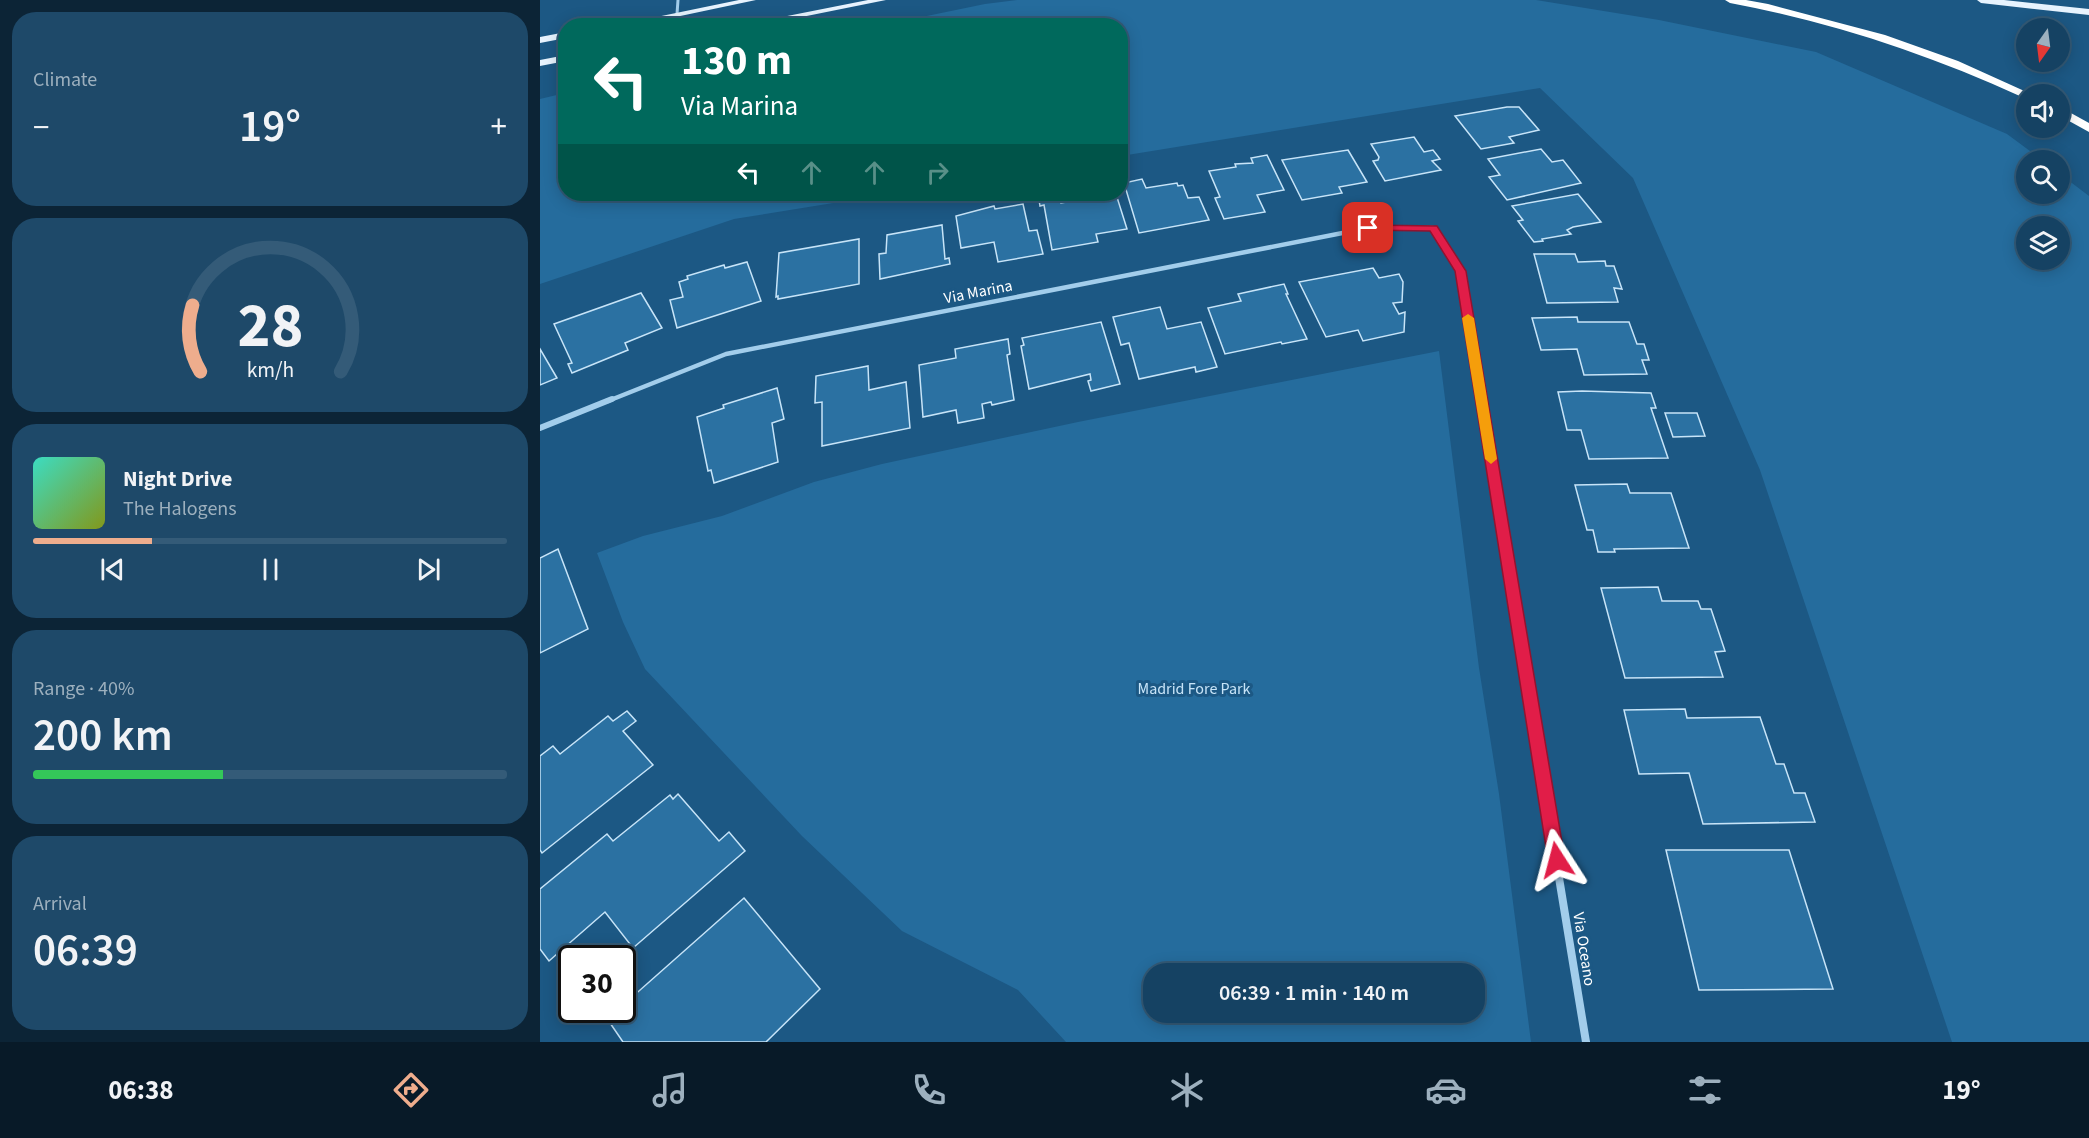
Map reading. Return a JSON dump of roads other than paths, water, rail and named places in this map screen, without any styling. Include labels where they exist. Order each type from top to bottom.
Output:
[{"type":"highway","points":[[1730,0],[1765,6],[1910,46],[2016,91]]},
{"type":"highway","points":[[2070,117],[2089,128]]},
{"type":"main road","points":[[657,18],[752,0]]},
{"type":"main road","points":[[784,18],[882,0]]},
{"type":"main road","points":[[1981,0],[2089,12]]},
{"type":"main road","points":[[540,40],[558,37]]},
{"type":"main road","points":[[540,63],[558,60]]},
{"type":"street","name":"Via Marina","points":[[540,428],[726,354],[1368,228],[1433,228]]},
{"type":"street","name":"Via Oceano","points":[[1433,228],[1460,271],[1586,1042]]},
{"type":"lane","points":[[677,14],[678,0]]},
{"type":"park label","name":"Madrid Fore Park","points":[[1194,688]]}]
